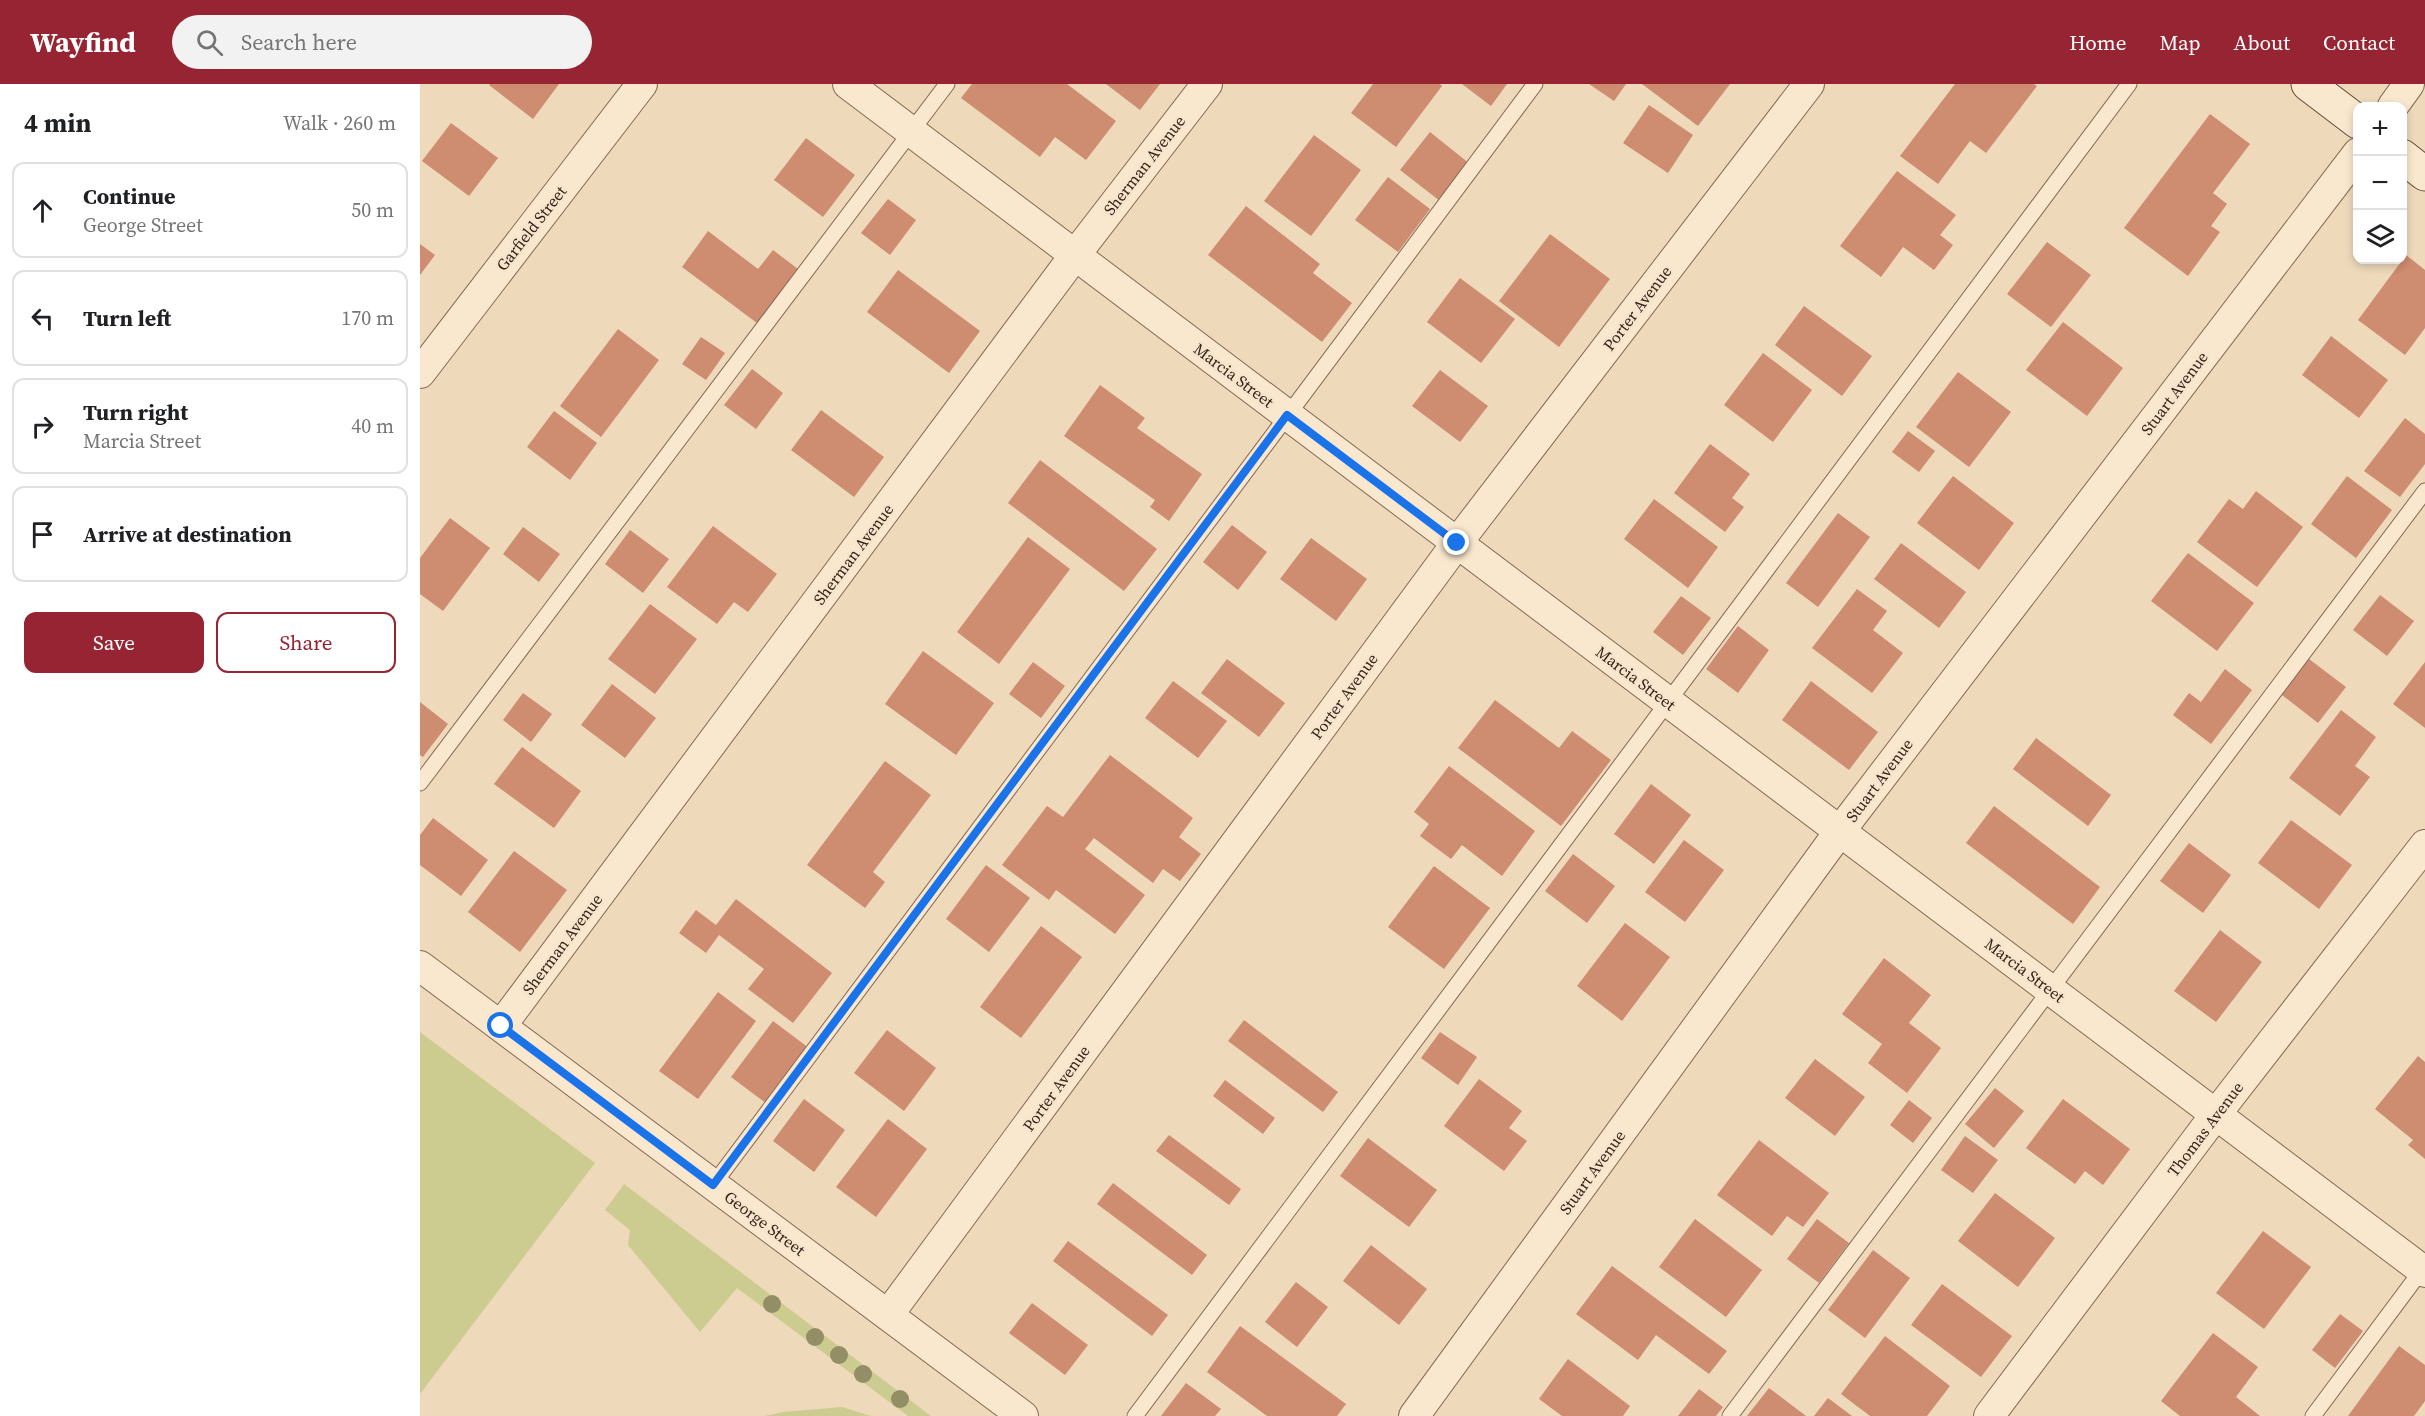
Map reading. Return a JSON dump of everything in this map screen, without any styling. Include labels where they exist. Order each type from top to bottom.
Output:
[{"type":"street","name":"Garfield Street","points":[[420,373],[642,84]]},
{"type":"street","name":"Marcia Street","points":[[848,84],[2424,1269]]},
{"type":"street","name":"Sherman Avenue","points":[[501,1026],[1075,255],[1207,84]]},
{"type":"street","name":"Porter Avenue","points":[[888,1315],[1457,543],[1809,84]]},
{"type":"street","points":[[2308,84],[2353,118]]},
{"type":"street","points":[[2396,102],[2409,84]]},
{"type":"street","name":"Stuart Avenue","points":[[1414,1416],[1840,831],[2356,156]]},
{"type":"street","points":[[2407,159],[2425,174]]},
{"type":"street","name":"Thomas Avenue","points":[[1989,1416],[2216,1114],[2425,845]]},
{"type":"street","name":"George Street","points":[[420,966],[1023,1416]]},
{"type":"lane","points":[[420,783],[946,84]]},
{"type":"lane","points":[[713,1185],[1535,84]]},
{"type":"lane","points":[[1135,1416],[2129,84]]},
{"type":"lane","points":[[1730,1416],[2425,491]]},
{"type":"lane","points":[[2313,1416],[2424,1269]]},
{"type":"green space","points":[[420,1032],[595,1163],[420,1394]]},
{"type":"green space","points":[[624,1184],[931,1416],[908,1416],[737,1288],[700,1332],[628,1245],[630,1230],[605,1210]]},
{"type":"green space","points":[[842,1407],[871,1416],[765,1416],[783,1412]]},
{"type":"building","points":[[490,84],[559,84],[533,119]]},
{"type":"building","points":[[972,84],[1067,84],[1116,121],[1086,160],[1055,137],[1040,157],[961,98]]},
{"type":"building","points":[[1106,84],[1160,84],[1140,110]]},
{"type":"building","points":[[1373,84],[1440,84],[1442,86],[1396,147],[1351,113]]},
{"type":"building","points":[[1462,84],[1507,84],[1491,106]]},
{"type":"building","points":[[1589,84],[1626,84],[1614,101]]},
{"type":"building","points":[[1642,84],[1730,84],[1698,126]]},
{"type":"building","points":[[1955,84],[2034,84],[2037,86],[1986,153],[1970,141],[1938,184],[1900,156]]},
{"type":"building","points":[[1649,105],[1693,135],[1668,173],[1623,143]]},
{"type":"building","points":[[2210,114],[2250,144],[2213,193],[2227,204],[2211,226],[2220,232],[2188,276],[2124,228]]},
{"type":"building","points":[[451,123],[498,158],[469,196],[422,161]]},
{"type":"building","points":[[1430,132],[1470,164],[1440,201],[1400,170]]},
{"type":"building","points":[[1314,135],[1361,170],[1311,236],[1264,201]]},
{"type":"building","points":[[806,138],[855,175],[823,217],[774,180]]},
{"type":"building","points":[[1897,171],[1956,215],[1940,235],[1953,245],[1934,270],[1903,247],[1881,277],[1840,246]]},
{"type":"building","points":[[1388,177],[1430,209],[1398,252],[1355,220]]},
{"type":"building","points":[[888,199],[916,220],[890,255],[861,233]]},
{"type":"building","points":[[1246,206],[1320,264],[1313,273],[1352,303],[1322,342],[1208,255]]},
{"type":"building","points":[[708,231],[758,269],[773,250],[798,269],[757,323],[682,267]]},
{"type":"building","points":[[1550,234],[1610,279],[1559,347],[1499,301]]},
{"type":"building","points":[[2047,242],[2091,275],[2051,327],[2007,294]]},
{"type":"building","points":[[420,244],[435,255],[420,275]]},
{"type":"building","points":[[2407,256],[2425,270],[2425,328],[2405,355],[2358,320],[2399,264],[2407,264]]},
{"type":"building","points":[[898,270],[980,331],[949,373],[867,312]]},
{"type":"building","points":[[1460,278],[1515,319],[1481,363],[1427,322]]},
{"type":"building","points":[[1804,306],[1872,356],[1842,396],[1775,345]]},
{"type":"building","points":[[2063,322],[2123,368],[2087,416],[2026,370]]},
{"type":"building","points":[[618,329],[659,360],[601,437],[560,406]]},
{"type":"building","points":[[2331,336],[2388,380],[2359,418],[2302,375]]},
{"type":"building","points":[[701,337],[725,353],[706,380],[682,364]]},
{"type":"building","points":[[1763,353],[1812,390],[1773,442],[1724,405]]},
{"type":"building","points":[[752,369],[783,393],[756,429],[724,405]]},
{"type":"building","points":[[1440,370],[1488,406],[1460,442],[1412,406]]},
{"type":"building","points":[[1958,372],[2011,412],[1969,467],[1916,427]]},
{"type":"building","points":[[1100,385],[1145,418],[1137,428],[1202,474],[1169,521],[1150,507],[1155,500],[1064,436]]},
{"type":"building","points":[[821,410],[884,457],[854,497],[791,450]]},
{"type":"building","points":[[554,411],[597,443],[570,480],[527,447]]},
{"type":"building","points":[[2405,418],[2425,434],[2425,464],[2400,497],[2364,471]]},
{"type":"building","points":[[1908,431],[1935,451],[1919,472],[1892,452]]},
{"type":"building","points":[[1710,444],[1750,474],[1732,498],[1744,507],[1725,532],[1674,493]]},
{"type":"building","points":[[1040,460],[1157,549],[1124,591],[1008,503]]},
{"type":"building","points":[[1953,476],[2014,523],[1979,570],[1917,523]]},
{"type":"building","points":[[2347,476],[2392,510],[2356,558],[2311,524]]},
{"type":"building","points":[[2256,491],[2303,527],[2257,587],[2197,542],[2229,499],[2243,509]]},
{"type":"building","points":[[1654,499],[1718,547],[1688,588],[1624,539]]},
{"type":"building","points":[[1838,513],[1870,537],[1818,607],[1786,583]]},
{"type":"building","points":[[450,518],[490,548],[443,611],[420,594],[420,558]]},
{"type":"building","points":[[1232,525],[1267,552],[1238,590],[1203,562]]},
{"type":"building","points":[[713,526],[777,574],[748,612],[734,602],[717,624],[667,587]]},
{"type":"building","points":[[523,527],[560,554],[539,582],[503,554]]},
{"type":"building","points":[[630,530],[669,559],[643,593],[605,564]]},
{"type":"building","points":[[1028,537],[1070,569],[999,664],[957,632]]},
{"type":"building","points":[[1311,538],[1367,579],[1336,621],[1280,579]]},
{"type":"building","points":[[1901,543],[1966,592],[1939,628],[1874,579]]},
{"type":"building","points":[[2188,553],[2254,603],[2217,651],[2151,601]]},
{"type":"building","points":[[1857,589],[1887,611],[1873,630],[1903,653],[1872,693],[1812,648]]},
{"type":"building","points":[[2380,595],[2414,621],[2387,656],[2353,630]]},
{"type":"building","points":[[1681,596],[1711,618],[1683,655],[1653,632]]},
{"type":"building","points":[[650,604],[697,639],[655,694],[608,659]]},
{"type":"building","points":[[1738,626],[1769,650],[1738,693],[1706,669]]},
{"type":"building","points":[[923,651],[994,703],[956,755],[885,704]]},
{"type":"building","points":[[1227,659],[1285,703],[1259,737],[1201,693]]},
{"type":"building","points":[[2309,659],[2346,687],[2318,723],[2282,695]]},
{"type":"building","points":[[1033,662],[1065,686],[1041,718],[1009,694]]},
{"type":"building","points":[[2425,662],[2425,728],[2393,704]]},
{"type":"building","points":[[2225,669],[2252,690],[2211,744],[2173,715],[2189,693],[2201,702]]},
{"type":"building","points":[[1173,681],[1227,721],[1198,758],[1145,718]]},
{"type":"building","points":[[1811,681],[1878,732],[1849,770],[1782,720]]},
{"type":"building","points":[[612,684],[656,718],[625,758],[581,725]]},
{"type":"building","points":[[523,693],[552,714],[531,742],[503,720]]},
{"type":"building","points":[[1495,700],[1559,748],[1572,731],[1611,760],[1561,826],[1458,748]]},
{"type":"building","points":[[420,702],[448,724],[423,757],[420,755]]},
{"type":"building","points":[[2341,710],[2376,737],[2355,766],[2370,777],[2340,816],[2289,778]]},
{"type":"building","points":[[2036,738],[2111,795],[2088,826],[2013,769]]},
{"type":"building","points":[[522,747],[581,791],[554,828],[494,784]]},
{"type":"building","points":[[1110,755],[1193,818],[1179,837],[1201,854],[1180,881],[1163,869],[1153,883],[1094,838],[1085,849],[1145,895],[1115,934],[1056,890],[1049,900],[1002,865],[1047,806],[1063,817]]},
{"type":"building","points":[[885,761],[931,795],[873,872],[885,882],[865,908],[807,865]]},
{"type":"building","points":[[1449,766],[1535,831],[1502,876],[1462,845],[1451,859],[1420,836],[1429,824],[1414,812]]},
{"type":"building","points":[[1651,784],[1691,815],[1654,864],[1614,834]]},
{"type":"building","points":[[1994,806],[2100,887],[2073,924],[1966,843]]},
{"type":"building","points":[[433,818],[488,860],[461,896],[420,865],[420,835]]},
{"type":"building","points":[[2291,820],[2352,865],[2319,909],[2258,863]]},
{"type":"building","points":[[1684,840],[1724,870],[1685,922],[1645,892]]},
{"type":"building","points":[[2189,843],[2231,875],[2203,913],[2160,881]]},
{"type":"building","points":[[514,851],[567,890],[520,952],[468,912]]},
{"type":"building","points":[[1573,854],[1615,886],[1587,923],[1545,891]]},
{"type":"building","points":[[986,865],[1030,898],[989,952],[946,919]]},
{"type":"building","points":[[1434,866],[1490,908],[1444,969],[1388,927]]},
{"type":"building","points":[[736,899],[832,973],[793,1023],[748,989],[764,969],[719,935],[706,953],[679,933],[696,910],[716,925]]},
{"type":"building","points":[[1625,923],[1670,957],[1622,1021],[1577,986]]},
{"type":"building","points":[[1041,926],[1082,957],[1021,1038],[980,1007]]},
{"type":"building","points":[[2220,930],[2262,962],[2216,1022],[2174,991]]},
{"type":"building","points":[[1884,958],[1931,995],[1909,1023],[1941,1048],[1907,1093],[1868,1063],[1882,1044],[1842,1014]]},
{"type":"building","points":[[718,992],[756,1021],[698,1099],[659,1071]]},
{"type":"building","points":[[1244,1020],[1338,1092],[1323,1112],[1228,1041]]},
{"type":"building","points":[[773,1021],[809,1048],[767,1104],[731,1077]]},
{"type":"building","points":[[887,1030],[936,1068],[904,1111],[854,1073]]},
{"type":"building","points":[[1440,1032],[1477,1057],[1458,1085],[1421,1058]]},
{"type":"building","points":[[2418,1056],[2425,1062],[2425,1159],[2408,1145],[2413,1140],[2375,1109]]},
{"type":"building","points":[[1815,1059],[1865,1097],[1835,1136],[1785,1098]]},
{"type":"building","points":[[1479,1079],[1522,1111],[1509,1128],[1527,1141],[1504,1171],[1444,1126]]},
{"type":"building","points":[[1225,1080],[1275,1118],[1263,1134],[1213,1096]]},
{"type":"building","points":[[1995,1088],[2024,1111],[1994,1148],[1965,1124]]},
{"type":"building","points":[[804,1099],[845,1130],[814,1172],[773,1141]]},
{"type":"building","points":[[2063,1099],[2130,1149],[2103,1185],[2085,1171],[2075,1184],[2026,1148]]},
{"type":"building","points":[[1909,1100],[1932,1118],[1913,1143],[1890,1125]]},
{"type":"building","points":[[888,1119],[927,1149],[876,1217],[836,1187]]},
{"type":"building","points":[[1169,1135],[1241,1189],[1229,1205],[1156,1151]]},
{"type":"building","points":[[1965,1136],[1998,1160],[1973,1193],[1941,1170]]},
{"type":"building","points":[[1368,1138],[1437,1190],[1409,1227],[1340,1176]]},
{"type":"building","points":[[1759,1140],[1829,1193],[1803,1227],[1787,1216],[1772,1236],[1717,1195]]},
{"type":"building","points":[[1113,1183],[1207,1255],[1192,1275],[1097,1204]]},
{"type":"building","points":[[1995,1193],[2055,1238],[2018,1287],[1958,1241]]},
{"type":"building","points":[[1695,1219],[1762,1270],[1726,1317],[1659,1267]]},
{"type":"building","points":[[1817,1219],[1849,1243],[1819,1283],[1787,1259]]},
{"type":"building","points":[[2263,1231],[2311,1267],[2264,1329],[2216,1293]]},
{"type":"building","points":[[1068,1241],[1168,1315],[1152,1336],[1053,1261]]},
{"type":"building","points":[[1371,1245],[1427,1289],[1399,1325],[1343,1281]]},
{"type":"building","points":[[1873,1250],[1910,1278],[1865,1338],[1828,1310]]},
{"type":"building","points":[[1612,1266],[1727,1351],[1709,1374],[1656,1335],[1638,1360],[1576,1314]]},
{"type":"building","points":[[1296,1282],[1328,1307],[1297,1347],[1265,1322]]},
{"type":"building","points":[[1942,1284],[2012,1336],[1981,1377],[1911,1325]]},
{"type":"building","points":[[1032,1303],[1088,1345],[1065,1375],[1009,1333]]},
{"type":"building","points":[[2340,1314],[2363,1331],[2335,1368],[2312,1350]]},
{"type":"building","points":[[1240,1326],[1346,1404],[1337,1416],[1267,1416],[1207,1372]]},
{"type":"building","points":[[2213,1333],[2258,1367],[2236,1397],[2260,1416],[2180,1416],[2161,1401]]},
{"type":"building","points":[[1885,1336],[1950,1386],[1927,1416],[1870,1416],[1841,1394]]},
{"type":"building","points":[[2399,1346],[2425,1365],[2425,1401],[2414,1416],[2348,1416]]},
{"type":"building","points":[[1568,1359],[1630,1406],[1623,1416],[1562,1416],[1539,1399]]},
{"type":"building","points":[[1186,1383],[1221,1409],[1215,1416],[1161,1416]]},
{"type":"building","points":[[1769,1388],[1806,1416],[1747,1416]]},
{"type":"building","points":[[1699,1389],[1723,1407],[1716,1416],[1678,1416]]},
{"type":"building","points":[[1828,1398],[1852,1416],[1814,1416]]},
{"type":"route","points":[[501,1026],[713,1185],[1287,415],[1457,543]]}]
